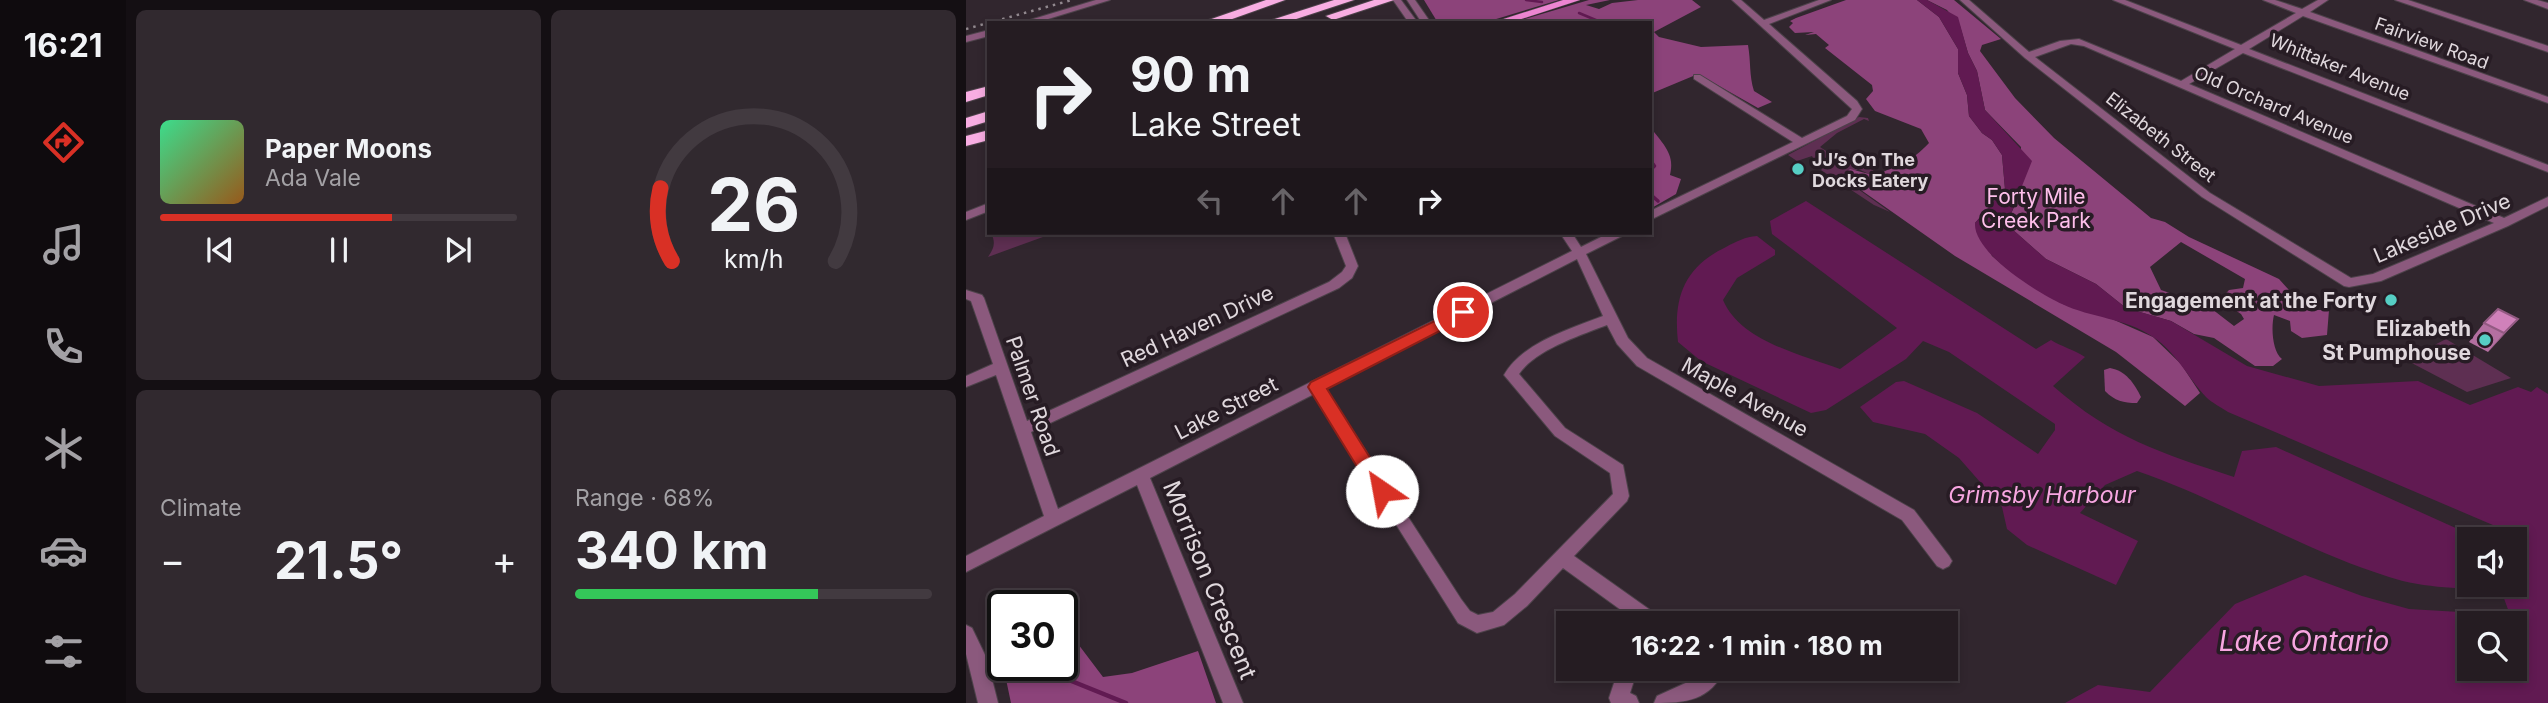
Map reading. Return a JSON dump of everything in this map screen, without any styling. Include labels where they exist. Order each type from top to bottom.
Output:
[{"type":"highway","points":[[1212,21],[1279,0]]},
{"type":"highway","points":[[1276,21],[1348,0]]},
{"type":"highway","points":[[1318,21],[1388,0]]},
{"type":"highway","points":[[966,97],[987,91]]},
{"type":"highway","points":[[966,111],[987,105]]},
{"type":"highway","points":[[966,123],[987,117]]},
{"type":"highway","points":[[966,141],[987,136]]},
{"type":"main road","points":[[1503,21],[1575,0]]},
{"type":"street","points":[[1031,21],[1106,0]]},
{"type":"street","points":[[1398,0],[1412,20]]},
{"type":"street","points":[[1411,0],[1426,21]]},
{"type":"street","points":[[1652,215],[1799,141],[1851,118],[1857,109],[1736,0]]},
{"type":"street","points":[[1762,24],[1827,0]]},
{"type":"street","name":"Elizabeth Street","points":[[1964,0],[2028,56],[2206,195],[2349,283]]},
{"type":"street","name":"Whittaker Avenue","points":[[2117,0],[2548,169]]},
{"type":"street","name":"Fairview Road","points":[[2267,0],[2548,100]]},
{"type":"street","points":[[2183,84],[2324,0]]},
{"type":"street","points":[[2399,0],[2548,49]]},
{"type":"street","points":[[2528,0],[2548,6]]},
{"type":"street","points":[[966,39],[987,34]]},
{"type":"street","name":"Old Orchard Avenue","points":[[2028,56],[2065,41],[2075,40],[2504,223]]},
{"type":"street","points":[[1697,76],[1799,141]]},
{"type":"street","name":"Lakeside Drive","points":[[2349,283],[2376,278],[2504,223],[2548,201]]},
{"type":"street","points":[[966,216],[987,208]]},
{"type":"street","name":"Red Haven Drive","points":[[1021,430],[1334,285],[1347,275],[1352,266],[1340,235]]},
{"type":"street","name":"Maple Avenue","points":[[1567,235],[1579,253],[1622,341],[1642,362],[1908,515],[1943,561]]},
{"type":"street","name":"Lake Street","points":[[966,565],[1614,235]]},
{"type":"street","name":"Palmer Road","points":[[966,294],[977,298],[1054,520]]},
{"type":"street","points":[[1317,387],[1464,617],[1477,624],[1498,619],[1563,558],[1621,496],[1617,470],[1560,432],[1511,375],[1513,369],[1528,357],[1611,318]]},
{"type":"street","points":[[966,382],[1000,367]]},
{"type":"street","name":"Morrison Crescent","points":[[1141,475],[1233,703]]},
{"type":"street","points":[[1563,558],[1637,611]]},
{"type":"street","points":[[966,634],[978,659],[988,703]]},
{"type":"street","points":[[1625,681],[1619,698],[1629,703]]},
{"type":"street","points":[[1664,703],[1697,688],[1704,681]]},
{"type":"shaded area","points":[[1859,117],[1868,118],[1869,121],[1864,119],[1837,133],[1820,147],[1837,158],[1845,153],[1872,170],[1869,174],[1858,169],[1846,177],[1851,184],[1890,212],[1874,205],[1821,170],[1824,167],[1815,162],[1812,156],[1797,161],[1788,155]]},
{"type":"shaded area","points":[[992,235],[1048,235],[988,257],[994,245]]},
{"type":"shaded area","points":[[2446,339],[2511,378],[2467,392],[2406,360]]},
{"type":"green space","points":[[1424,0],[1559,0],[1490,21],[1437,21]]},
{"type":"green space","points":[[1589,0],[1610,0],[1586,5],[1599,9],[1612,3],[1638,0],[1692,0],[1701,7],[1654,32],[1659,37],[1701,47],[1748,45],[1754,91],[1772,102],[1758,108],[1698,74],[1652,93],[1652,21],[1518,21]]},
{"type":"green space","points":[[1846,0],[1917,0],[1939,17],[1958,49],[1958,73],[1967,95],[1969,116],[2002,155],[2005,189],[1975,223],[1992,256],[2063,304],[2112,319],[2153,337],[2181,364],[2200,393],[2185,406],[2116,352],[1955,256],[1851,183],[1846,173],[1850,169],[1869,174],[1872,170],[1879,174],[1911,158],[1929,143],[1921,129],[1875,111],[1866,99],[1873,91],[1872,85],[1825,48],[1829,45],[1816,34],[1805,35],[1814,32],[1795,33],[1789,27],[1793,23],[1790,21],[1796,18]]},
{"type":"green space","name":"Forty Mile Creek Park","points":[[1927,0],[1954,0],[2001,39],[1982,45],[1980,51],[2015,98],[2054,138],[2151,218],[2165,222],[2189,237],[2279,279],[2307,310],[2329,310],[2327,335],[2302,338],[2291,331],[2290,321],[2274,315],[2273,338],[2282,359],[2273,366],[2255,366],[2214,338],[2194,334],[2171,321],[2126,308],[2096,284],[2046,259],[2012,229],[2010,216],[2020,194],[2021,147],[1985,110],[1977,71],[1960,26],[1947,10]],"holes":[[[2181,242],[2245,279],[2243,288],[2229,290],[2220,300],[2244,319],[2234,326],[2208,306],[2161,290],[2150,267]]]},
{"type":"green space","points":[[1652,132],[1668,152],[1671,162],[1670,175],[1681,179],[1676,194],[1652,208]]},
{"type":"green space","points":[[2110,368],[2121,372],[2132,382],[2141,397],[2137,403],[2120,401],[2105,391],[2104,370]]},
{"type":"green space","points":[[1078,644],[1103,677],[1132,673],[1198,651],[1216,703],[1011,703],[1006,681],[1078,681]]},
{"type":"water","name":"Lake Ontario","points":[[1917,0],[1927,0],[1958,17],[1968,53],[1977,71],[1985,110],[2032,161],[2010,216],[2012,229],[2046,259],[2096,284],[2126,308],[2171,321],[2247,366],[2319,386],[2418,381],[2470,405],[2518,387],[2531,392],[2537,387],[2548,394],[2548,703],[2065,703],[2098,685],[2150,692],[2235,604],[2305,575],[2362,596],[2409,609],[2457,612],[2457,681],[2527,681],[2527,611],[2509,611],[2504,597],[2527,597],[2527,527],[2498,527],[2228,412],[2199,390],[2175,358],[2153,337],[2120,322],[2062,304],[2009,271],[1984,247],[1977,235],[1975,223],[2005,189],[2002,155],[1969,116],[1967,95],[1958,73],[1958,49],[1939,17]]},
{"type":"water","name":"Grimsby Harbour","points":[[1806,201],[2036,349],[2051,340],[2085,357],[2053,386],[2096,419],[2138,442],[2234,477],[2242,451],[2276,447],[2457,529],[2457,588],[2403,581],[2357,566],[2201,496],[2137,471],[2105,485],[2080,513],[2138,541],[2116,585],[2027,545],[2007,529],[2002,507],[1959,458],[1925,434],[1873,422],[1860,407],[1896,382],[1904,381],[1977,413],[2038,454],[2055,430],[2055,424],[1949,352],[1923,341],[1906,359],[1826,410],[1811,413],[1701,361],[1678,342],[1677,311],[1680,298],[1691,274],[1700,264],[1737,241],[1757,236],[1775,250],[1775,255],[1737,278],[1723,300],[1731,314],[1757,336],[1791,352],[1840,369],[1897,328],[1772,234],[1770,221]]},
{"type":"building","points":[[2498,309],[2518,319],[2504,333],[2484,323]]},
{"type":"waterway","points":[[1526,0],[1542,2]]},
{"type":"waterway","points":[[1579,13],[1598,21]]},
{"type":"waterway","points":[[1652,162],[1655,166],[1652,169]]},
{"type":"waterway","points":[[1652,196],[1658,201]]},
{"type":"waterway","points":[[1071,681],[1126,703]]},
{"type":"railway","points":[[995,21],[1072,0]]},
{"type":"railway","points":[[966,29],[987,23]]},
{"type":"place","name":"JJ’s On The Docks Eatery","points":[[1798,169]]},
{"type":"place","name":"Engagement at the Forty","points":[[2391,300]]},
{"type":"place","name":"Elizabeth St Pumphouse","points":[[2485,340]]},
{"type":"route","points":[[1382,491],[1317,387],[1463,312]]}]
